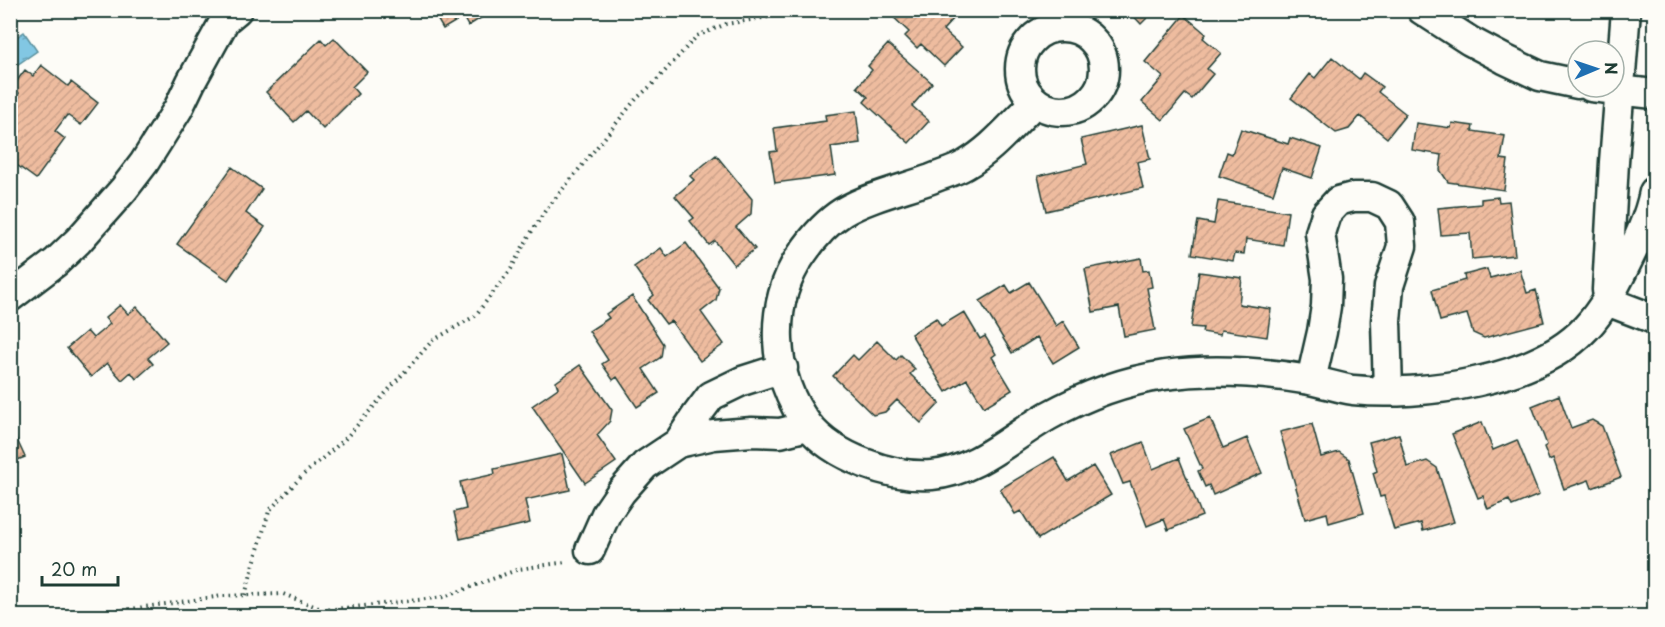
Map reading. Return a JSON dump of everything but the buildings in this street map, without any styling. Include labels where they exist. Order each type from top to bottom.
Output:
[{"type":"street","points":[[10,297],[56,262],[124,189],[144,163],[178,109],[225,20],[237,10]]},
{"type":"street","points":[[1422,10],[1470,41],[1504,59],[1540,76],[1566,81]]},
{"type":"street","points":[[1625,39],[1626,10]]},
{"type":"street","points":[[1077,19],[1101,52],[1104,70],[1100,88],[1088,102],[1071,110],[1053,110],[1036,102],[1024,87],[1020,68],[1025,49],[1037,34],[1077,19]]},
{"type":"street","points":[[1626,92],[1654,94]]},
{"type":"street","points":[[1607,301],[1619,99]]},
{"type":"street","points":[[1036,102],[993,145],[963,167],[878,197],[842,213],[819,232],[789,275],[781,298],[777,341],[787,386],[808,426],[829,444],[851,457],[876,468],[904,474],[934,475],[965,468],[1080,399],[1120,385],[1165,375],[1213,372],[1263,373],[1351,389],[1388,391],[1460,385],[1534,364],[1561,349],[1585,329],[1607,301],[1641,235],[1654,192]]},
{"type":"street","points":[[1311,380],[1326,306],[1327,279],[1320,233],[1326,214],[1338,201],[1353,197],[1372,197],[1389,205],[1400,222],[1402,246],[1389,286],[1386,321],[1388,391]]},
{"type":"street","points":[[1607,301],[1654,319]]},
{"type":"street","points":[[678,443],[711,396],[742,381],[783,368]]},
{"type":"street","points":[[590,549],[606,514],[621,492],[645,465],[678,443],[714,435],[752,432],[780,433],[808,426]]},
{"type":"path","points":[[245,595],[269,511],[303,475],[344,440],[432,341],[475,316],[511,269],[545,212],[636,99],[654,83],[697,36],[726,24],[786,14],[789,10]]},
{"type":"path","points":[[81,616],[222,596],[284,594],[324,610],[444,597],[519,569],[578,559],[590,549]]},
{"type":"water","points":[[24,32],[37,51],[11,69],[11,41]]}]
